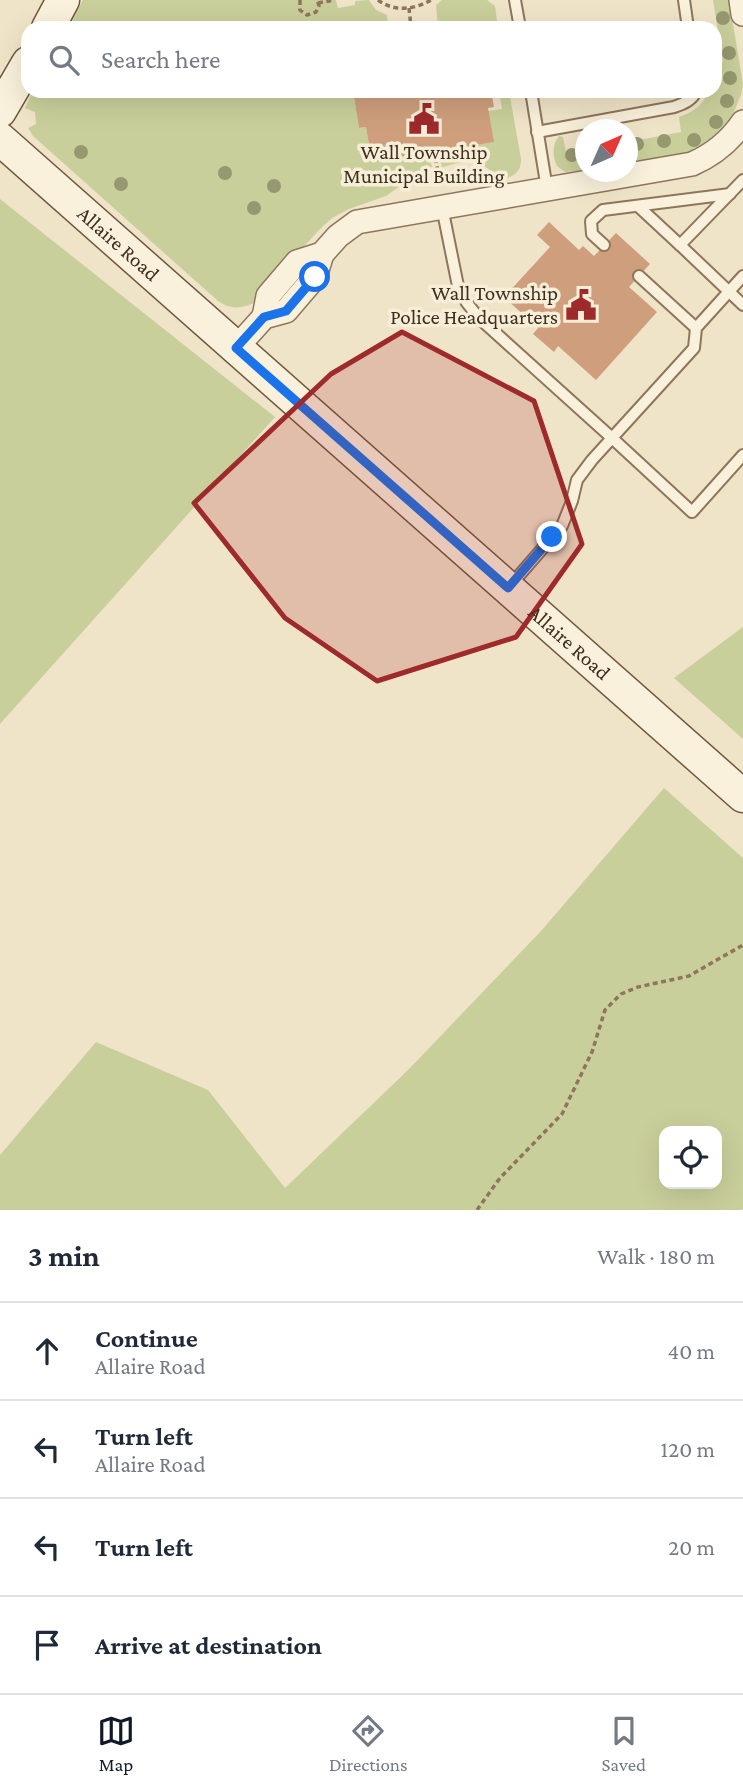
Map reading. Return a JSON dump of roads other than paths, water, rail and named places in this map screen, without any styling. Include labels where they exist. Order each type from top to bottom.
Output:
[{"type":"main road","points":[[52,21],[63,0]]},
{"type":"main road","points":[[0,111],[21,75]]},
{"type":"main road","name":"Allaire Road","points":[[0,139],[743,796]]},
{"type":"street","points":[[741,0],[743,14]]},
{"type":"street","points":[[236,348],[264,317],[268,296],[297,262],[322,254],[338,236],[356,222],[692,164],[716,151],[743,122]]},
{"type":"lane","points":[[515,0],[519,21]]},
{"type":"lane","points":[[684,0],[687,21]]},
{"type":"lane","points":[[531,98],[547,189]]},
{"type":"lane","points":[[537,132],[674,107],[690,98]]},
{"type":"lane","points":[[680,245],[743,180]]},
{"type":"lane","points":[[604,245],[592,234],[591,221],[603,211],[730,194]]},
{"type":"lane","points":[[442,206],[458,286],[479,318],[692,512],[743,455]]},
{"type":"lane","points":[[638,206],[743,305]]},
{"type":"lane","points":[[639,276],[696,328]]},
{"type":"lane","points":[[508,588],[562,526],[577,480],[592,460],[694,348],[696,328],[743,276]]},
{"type":"place","name":"Wall Township Municipal Building","points":[[424,119]]},
{"type":"place","name":"Wall Township Police Headquarters","points":[[581,305]]}]
